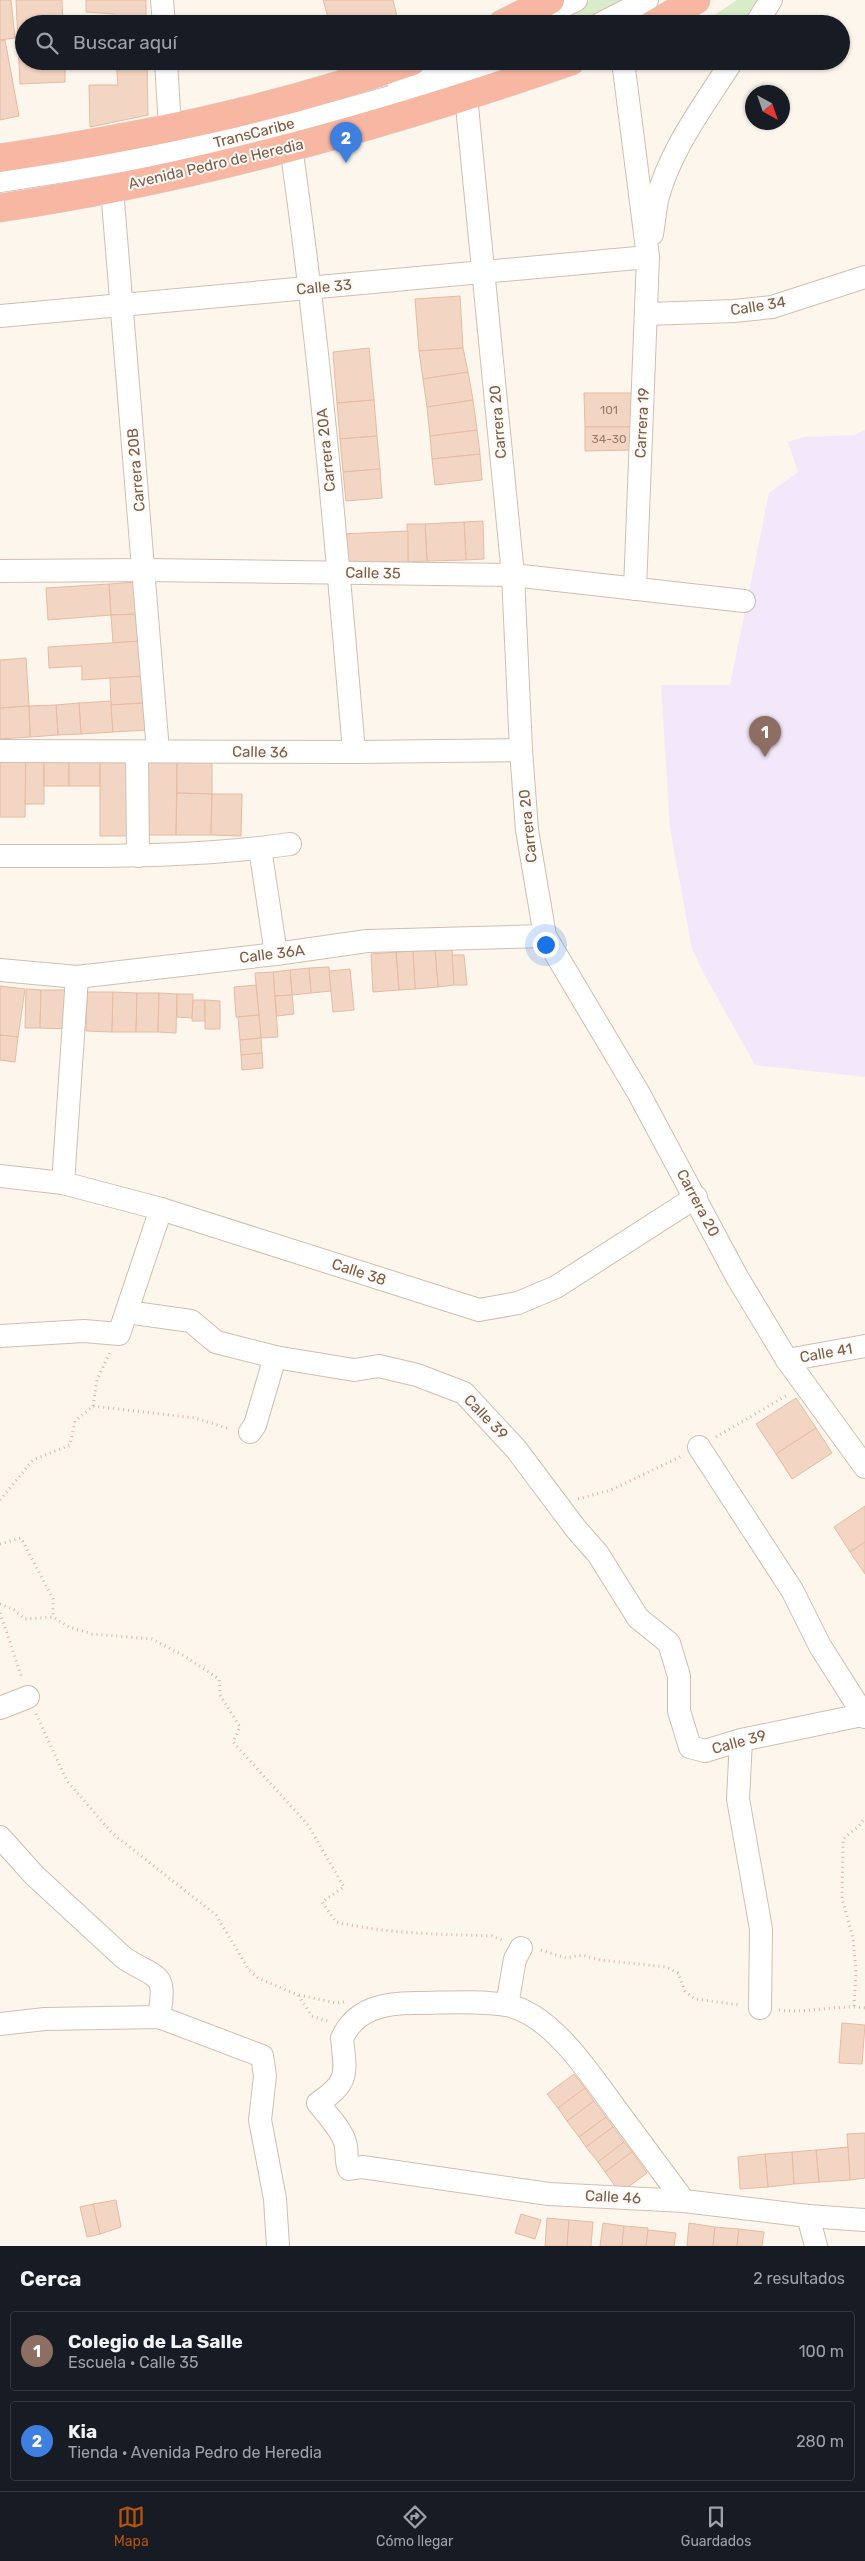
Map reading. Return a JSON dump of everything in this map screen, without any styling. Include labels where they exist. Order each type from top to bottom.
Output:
[{"type":"highway","points":[[520,15],[550,0]]},
{"type":"highway","points":[[670,15],[696,0]]},
{"type":"highway","points":[[0,158],[80,146],[185,137],[385,70]]},
{"type":"highway","name":"Avenida Pedro de Heredia","points":[[0,208],[112,189],[230,164],[466,96],[544,70]]},
{"type":"street","points":[[162,0],[163,15]]},
{"type":"street","points":[[545,15],[576,0]]},
{"type":"street","points":[[618,15],[647,0]]},
{"type":"street","points":[[762,15],[772,0]]},
{"type":"street","points":[[168,70],[185,137],[230,164]]},
{"type":"street","name":"TransCaribe","points":[[0,168],[216,132],[344,96],[415,70]]},
{"type":"street","name":"TransCaribe","points":[[0,181],[185,137],[275,128],[479,70]]},
{"type":"street","name":"Carrera 19","points":[[624,70],[648,257]]},
{"type":"street","name":"Carrera 19","points":[[635,588],[648,257],[657,200],[663,182],[690,129],[726,70]]},
{"type":"street","name":"Carrera 20","points":[[466,96],[513,575],[521,750],[527,830],[545,936],[638,1092],[696,1197],[737,1277],[787,1360],[863,1461]]},
{"type":"street","name":"Carrera 20A","points":[[291,147],[310,288],[339,573],[354,752]]},
{"type":"street","name":"Carrera 20B","points":[[112,189],[145,570],[148,751],[138,856]]},
{"type":"street","name":"Calle 33","points":[[0,316],[648,257]]},
{"type":"street","name":"Calle 34","points":[[647,314],[734,311],[772,307],[865,277]]},
{"type":"street","name":"Calle 35","points":[[0,571],[145,570],[513,575],[744,601]]},
{"type":"street","name":"Calle 36","points":[[0,751],[354,752],[521,750]]},
{"type":"street","points":[[0,856],[138,856],[260,848],[290,844]]},
{"type":"street","points":[[260,848],[276,954]]},
{"type":"street","name":"Calle 36A","points":[[0,970],[77,976],[276,954],[367,941],[545,936]]},
{"type":"street","points":[[63,1183],[77,976]]},
{"type":"street","name":"Calle 38","points":[[0,1176],[63,1183],[161,1209],[479,1310],[518,1303],[556,1287],[696,1197]]},
{"type":"street","points":[[0,1336],[84,1331],[119,1334],[161,1209]]},
{"type":"street","points":[[127,1312],[191,1321],[216,1342],[276,1357],[255,1425],[250,1432]]},
{"type":"street","name":"Calle 41","points":[[787,1360],[865,1346]]},
{"type":"street","name":"Calle 39","points":[[276,1357],[354,1370],[379,1366],[417,1375],[464,1393],[516,1449],[576,1530],[598,1554],[638,1618],[669,1643],[679,1676],[679,1711],[690,1747],[705,1751],[741,1740],[863,1716]]},
{"type":"street","points":[[699,1447],[792,1590],[820,1646],[863,1716]]},
{"type":"street","points":[[0,1708],[28,1697]]},
{"type":"street","points":[[741,1740],[738,1799],[761,1929],[760,2008]]},
{"type":"street","points":[[0,1837],[34,1875],[124,1958],[140,1968],[155,1973],[162,1983],[159,2016]]},
{"type":"street","points":[[507,2005],[515,1959],[521,1948]]},
{"type":"street","points":[[346,2031],[361,2013],[380,2007],[410,2003],[507,2005],[530,2014],[543,2024],[576,2057],[684,2201]]},
{"type":"street","points":[[0,2024],[45,2019],[159,2016],[262,2056],[265,2076],[260,2120],[275,2199],[278,2246]]},
{"type":"street","name":"Calle 46","points":[[346,2031],[342,2038],[344,2071],[340,2087],[318,2103],[343,2138],[347,2155],[346,2164],[350,2169],[362,2167],[549,2194],[684,2201],[808,2216],[865,2220]]},
{"type":"street","points":[[808,2216],[816,2246]]},
{"type":"path","points":[[0,1500],[33,1460],[70,1444],[75,1422],[93,1406],[97,1380],[119,1334]]},
{"type":"path","points":[[93,1406],[195,1418],[241,1432],[250,1432]]},
{"type":"path","points":[[0,1544],[20,1538],[53,1599],[53,1617]]},
{"type":"path","points":[[0,1604],[13,1609],[25,1619],[53,1617],[69,1628],[92,1634],[152,1639],[186,1657],[219,1679],[220,1695],[240,1727],[233,1742],[308,1825],[344,1887],[322,1902],[336,1922],[373,1930],[406,1933],[492,1936],[521,1948],[534,1947],[566,1958],[582,1955],[600,1960],[666,1967],[678,1973],[686,1991],[695,1999],[796,2012],[854,2006],[865,2008]]},
{"type":"path","points":[[0,1613],[28,1697],[67,1781],[112,1833],[216,1915],[249,1970],[258,1978],[298,1994],[336,2003],[352,2001],[380,2007]]},
{"type":"path","points":[[854,2006],[856,1972],[853,1938],[842,1898],[843,1839],[865,1818]]},
{"type":"path","points":[[298,1994],[312,2016],[333,2023],[346,2031]]},
{"type":"shaded area","points":[[865,430],[865,1077],[755,1065],[703,972],[692,949],[670,828],[661,685],[730,685],[769,493],[798,472],[788,442],[803,437],[854,435]]},
{"type":"green space","points":[[590,0],[632,0],[596,15],[559,15]]},
{"type":"green space","points":[[737,0],[760,0],[751,15],[714,15]]},
{"type":"building","points":[[0,0],[11,0],[15,38],[0,40]]},
{"type":"building","points":[[16,0],[62,0],[63,15],[17,15]]},
{"type":"building","points":[[86,0],[146,0],[146,15],[114,15],[86,12]]},
{"type":"building","points":[[323,0],[393,0],[397,15],[327,15]]},
{"type":"building","points":[[5,40],[19,116],[0,120],[0,41]]},
{"type":"building","points":[[19,70],[65,70],[65,82],[20,84]]},
{"type":"building","points":[[117,70],[147,70],[148,115],[90,127],[89,85],[118,85]]},
{"type":"building","points":[[460,296],[463,348],[419,351],[415,299]]},
{"type":"building","points":[[369,348],[374,400],[337,403],[333,352]]},
{"type":"building","points":[[463,348],[468,372],[423,379],[419,351]]},
{"type":"building","points":[[468,372],[473,400],[427,407],[423,379]]},
{"type":"building","points":[[584,393],[633,393],[633,427],[585,427]]},
{"type":"building","points":[[374,400],[377,436],[340,439],[337,403]]},
{"type":"building","points":[[473,400],[477,430],[430,436],[427,407]]},
{"type":"building","points":[[585,427],[633,427],[633,450],[585,451]]},
{"type":"building","points":[[477,430],[480,454],[432,459],[430,436]]},
{"type":"building","points":[[377,436],[380,469],[343,472],[340,439]]},
{"type":"building","points":[[480,454],[482,480],[435,485],[432,459]]},
{"type":"building","points":[[380,469],[382,498],[346,501],[343,472]]},
{"type":"building","points":[[483,521],[484,559],[466,560],[464,522]]},
{"type":"building","points":[[464,522],[466,560],[427,561],[425,524]]},
{"type":"building","points":[[407,524],[425,524],[427,561],[408,562]]},
{"type":"building","points":[[408,531],[408,562],[343,564],[342,534]]},
{"type":"building","points":[[138,582],[139,614],[111,615],[109,584]]},
{"type":"building","points":[[109,584],[111,615],[48,620],[46,588]]},
{"type":"building","points":[[139,614],[141,641],[113,643],[111,615]]},
{"type":"building","points":[[141,641],[143,676],[82,680],[82,666],[49,668],[48,647]]},
{"type":"building","points":[[26,658],[29,706],[0,708],[0,660]]},
{"type":"building","points":[[143,676],[144,703],[111,705],[110,678]]},
{"type":"building","points":[[111,701],[113,732],[81,734],[79,703]]},
{"type":"building","points":[[79,703],[81,734],[58,735],[56,705]]},
{"type":"building","points":[[144,703],[146,730],[113,732],[111,705]]},
{"type":"building","points":[[56,705],[58,735],[30,737],[29,706]]},
{"type":"building","points":[[29,706],[30,737],[0,739],[0,708]]},
{"type":"building","points":[[0,758],[26,758],[25,817],[0,817]]},
{"type":"building","points":[[26,758],[44,758],[44,804],[25,804]]},
{"type":"building","points":[[44,758],[69,758],[69,786],[44,786]]},
{"type":"building","points":[[69,758],[100,758],[100,786],[69,786]]},
{"type":"building","points":[[100,758],[132,758],[132,836],[100,836]]},
{"type":"building","points":[[143,760],[177,760],[176,835],[142,835]]},
{"type":"building","points":[[177,760],[212,760],[212,794],[177,793]]},
{"type":"building","points":[[177,793],[212,794],[211,835],[176,835]]},
{"type":"building","points":[[212,794],[242,794],[241,836],[211,835]]},
{"type":"building","points":[[452,948],[454,985],[438,987],[435,950]]},
{"type":"building","points":[[435,950],[438,987],[415,989],[413,951]]},
{"type":"building","points":[[413,951],[415,989],[399,990],[396,952]]},
{"type":"building","points":[[396,952],[399,990],[373,992],[371,954]]},
{"type":"building","points":[[452,955],[464,955],[467,985],[454,985]]},
{"type":"building","points":[[329,967],[331,991],[311,993],[309,968]]},
{"type":"building","points":[[309,968],[311,993],[292,995],[290,970]]},
{"type":"building","points":[[350,969],[354,1010],[333,1012],[329,971]]},
{"type":"building","points":[[290,970],[292,995],[275,996],[273,972]]},
{"type":"building","points":[[273,972],[278,1037],[261,1038],[255,973]]},
{"type":"building","points":[[256,985],[259,1015],[236,1017],[234,987]]},
{"type":"building","points":[[0,986],[25,989],[18,1037],[0,1035]]},
{"type":"building","points":[[26,989],[41,990],[40,1028],[25,1028]]},
{"type":"building","points":[[41,990],[71,990],[70,1029],[40,1028]]},
{"type":"building","points":[[87,992],[113,992],[112,1032],[86,1031]]},
{"type":"building","points":[[113,992],[137,993],[136,1032],[112,1032]]},
{"type":"building","points":[[137,993],[159,993],[158,1032],[136,1032]]},
{"type":"building","points":[[159,993],[177,994],[176,1033],[158,1032]]},
{"type":"building","points":[[177,994],[193,994],[192,1018],[177,1017]]},
{"type":"building","points":[[292,995],[294,1014],[277,1016],[275,996]]},
{"type":"building","points":[[193,1000],[205,1000],[205,1021],[192,1021]]},
{"type":"building","points":[[205,1000],[220,1001],[220,1029],[205,1029]]},
{"type":"building","points":[[259,1015],[261,1038],[240,1040],[238,1017]]},
{"type":"building","points":[[0,1035],[18,1037],[15,1062],[0,1060]]},
{"type":"building","points":[[261,1038],[262,1053],[241,1055],[240,1040]]},
{"type":"building","points":[[262,1053],[263,1068],[242,1070],[241,1055]]},
{"type":"building","points":[[796,1398],[816,1428],[776,1454],[756,1424]]},
{"type":"building","points":[[816,1428],[832,1453],[792,1479],[776,1454]]},
{"type":"building","points":[[865,1506],[865,1542],[850,1552],[834,1527]]},
{"type":"building","points":[[865,1542],[865,1574],[850,1552]]},
{"type":"building","points":[[842,2023],[865,2025],[862,2064],[839,2063]]},
{"type":"building","points":[[574,2074],[585,2088],[558,2108],[547,2094]]},
{"type":"building","points":[[585,2088],[594,2101],[567,2121],[558,2108]]},
{"type":"building","points":[[594,2101],[606,2117],[579,2137],[567,2121]]},
{"type":"building","points":[[606,2117],[613,2127],[586,2147],[579,2137]]},
{"type":"building","points":[[613,2127],[624,2142],[598,2162],[586,2147]]},
{"type":"building","points":[[865,2133],[865,2178],[850,2180],[847,2134]]},
{"type":"building","points":[[624,2142],[632,2152],[605,2172],[598,2162]]},
{"type":"building","points":[[848,2147],[850,2180],[819,2182],[816,2150]]},
{"type":"building","points":[[816,2150],[819,2182],[794,2184],[792,2152]]},
{"type":"building","points":[[632,2152],[647,2173],[620,2193],[605,2172]]},
{"type":"building","points":[[792,2152],[794,2184],[768,2187],[765,2154]]},
{"type":"building","points":[[765,2154],[768,2187],[740,2189],[738,2157]]},
{"type":"building","points":[[116,2200],[121,2227],[100,2234],[93,2204]]},
{"type":"building","points":[[93,2204],[100,2234],[87,2237],[80,2207]]},
{"type":"building","points":[[521,2214],[541,2220],[535,2239],[515,2233]]},
{"type":"building","points":[[547,2218],[569,2220],[567,2246],[545,2246]]},
{"type":"building","points":[[569,2220],[593,2222],[591,2246],[567,2246]]},
{"type":"building","points":[[603,2223],[624,2226],[622,2246],[600,2246]]},
{"type":"building","points":[[689,2223],[715,2227],[713,2246],[687,2246]]},
{"type":"building","points":[[624,2226],[648,2228],[646,2246],[622,2246]]},
{"type":"building","points":[[715,2227],[739,2229],[737,2246],[713,2246]]},
{"type":"building","points":[[739,2229],[764,2232],[762,2246],[737,2246]]},
{"type":"building","points":[[648,2230],[676,2233],[674,2246],[646,2246]]},
{"type":"place","name":"Kia","points":[[346,163]]},
{"type":"place","name":"Colegio de La Salle","points":[[765,757]]}]
